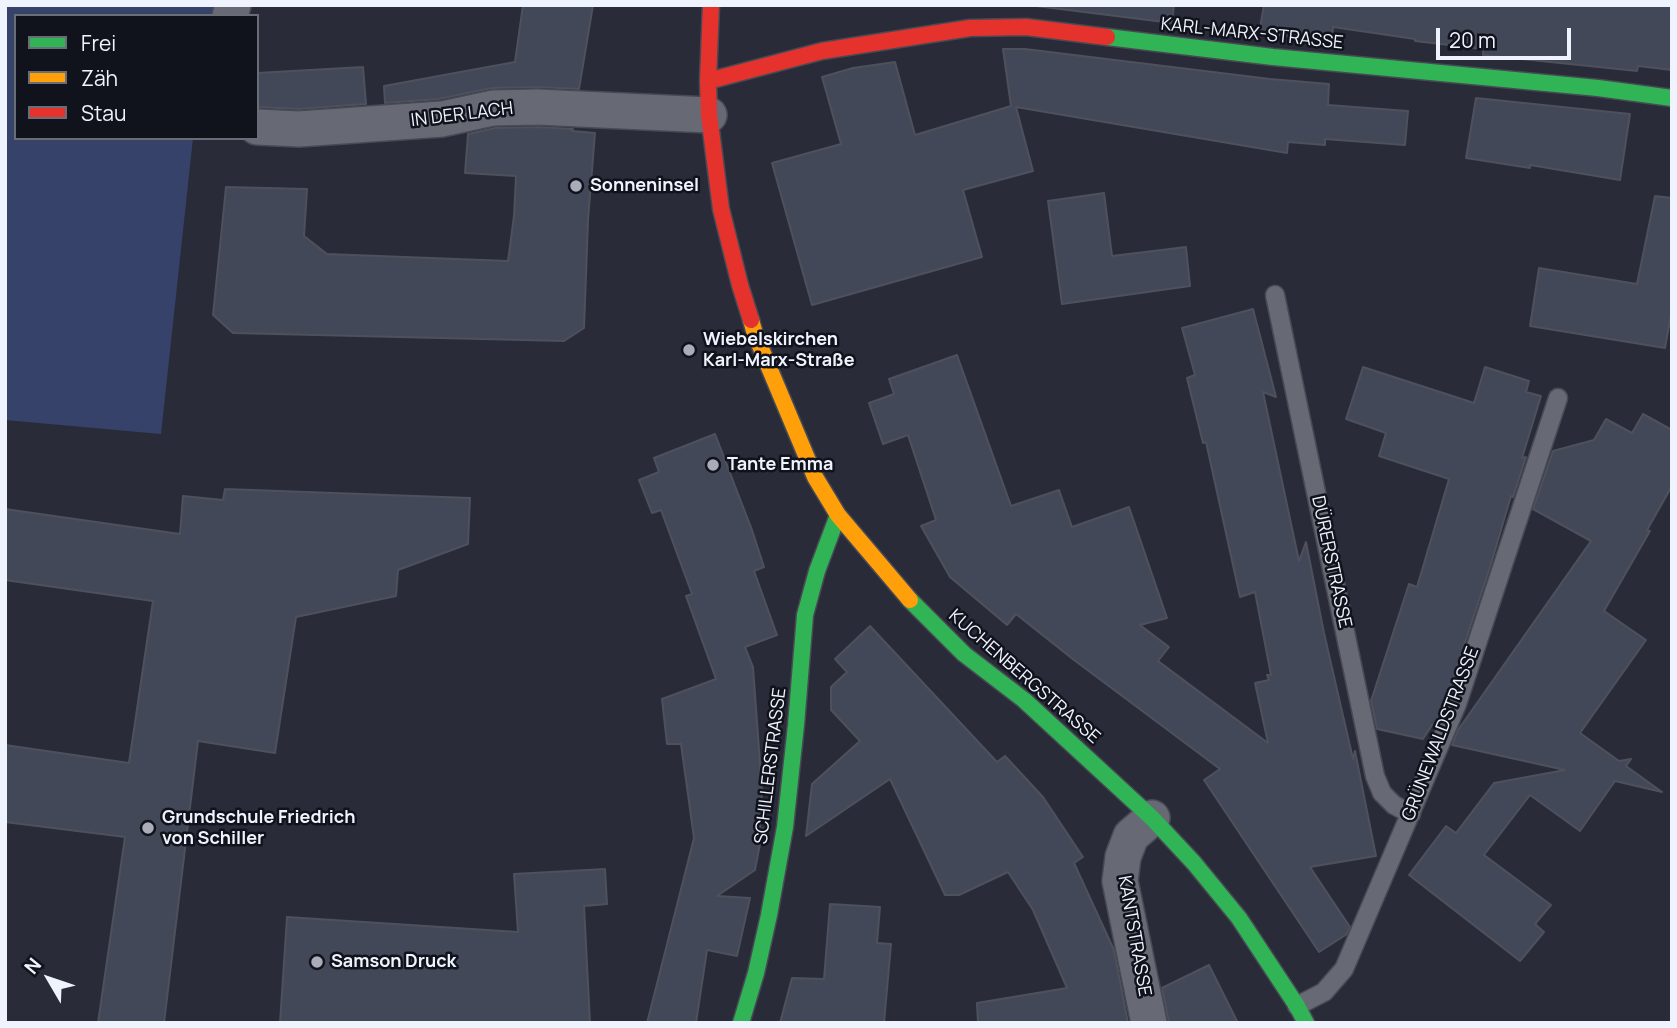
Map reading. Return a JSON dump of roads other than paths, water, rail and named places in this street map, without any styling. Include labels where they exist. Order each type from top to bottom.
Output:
[{"type":"street","name":"KUCHENBERGSTRASSE","points":[[711,5],[708,98],[721,209],[755,334],[815,477],[838,515],[901,590],[964,654],[1024,700],[1152,818],[1194,863],[1239,918],[1306,1023]]},
{"type":"street","name":"KARL-MARX-STRASSE","points":[[708,98],[822,51],[970,28],[1026,27],[1273,57],[1598,88],[1672,98]]},
{"type":"street","name":"IN DER LACH","points":[[259,127],[299,129],[442,120],[493,108],[708,98]]},
{"type":"street","name":"SCHILLERSTRASSE","points":[[741,1023],[756,973],[785,827],[805,615],[817,571],[838,515]]},
{"type":"street","name":"KANTSTRASSE","points":[[1149,1023],[1120,881],[1123,857],[1131,836],[1152,818]]},
{"type":"lane","name":"DÜRERSTRASSE","points":[[1276,295],[1375,776],[1382,793],[1394,805],[1410,814]]},
{"type":"lane","name":"GRÜNEWALDSTRASSE","points":[[1297,1006],[1324,992],[1345,969],[1457,704],[1558,398]]},
{"type":"place","name":"Sonneninsel","points":[[576,186]]},
{"type":"place","name":"Wiebelskirchen Karl-Marx-Straße","points":[[689,350]]},
{"type":"place","name":"Tante Emma","points":[[713,465]]},
{"type":"place","name":"Grundschule Friedrich von Schiller","points":[[148,828]]},
{"type":"place","name":"Samson Druck","points":[[317,962]]}]
